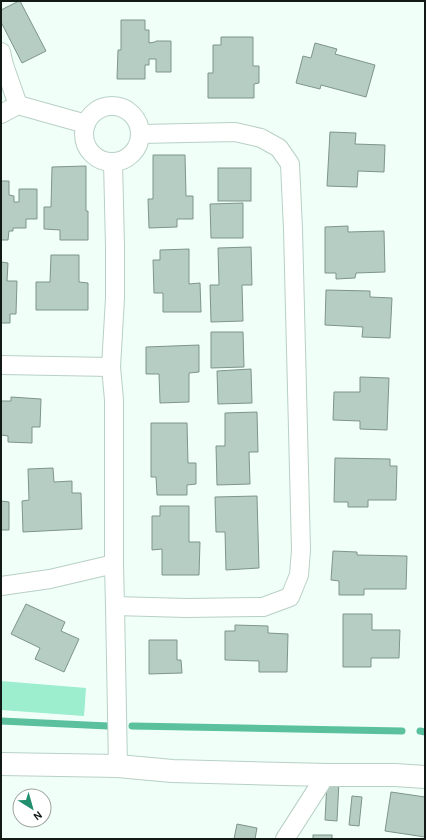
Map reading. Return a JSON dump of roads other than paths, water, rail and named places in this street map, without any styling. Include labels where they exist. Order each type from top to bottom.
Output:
[{"type":"street","points":[[1,52],[18,105]]},
{"type":"street","points":[[1,114],[18,105],[86,124]]},
{"type":"street","points":[[104,107],[122,107],[135,117],[139,125],[140,134],[138,144],[132,153],[124,160],[113,162],[102,160],[89,150],[84,135],[86,124],[96,111],[104,107]]},
{"type":"street","points":[[115,606],[186,608],[263,607],[290,597],[299,575],[301,550],[290,164],[279,148],[261,138],[235,132],[140,134]]},
{"type":"street","points":[[113,162],[115,298],[111,367],[114,400],[114,564],[118,766]]},
{"type":"street","points":[[1,365],[111,367]]},
{"type":"street","points":[[1,586],[50,579],[114,564]]},
{"type":"street","points":[[1,764],[118,766],[172,771],[425,777]]},
{"type":"street","points":[[285,839],[326,775]]},
{"type":"waterway","points":[[1,721],[108,726]]},
{"type":"waterway","points":[[132,726],[402,731]]},
{"type":"waterway","points":[[420,731],[425,732]]}]
